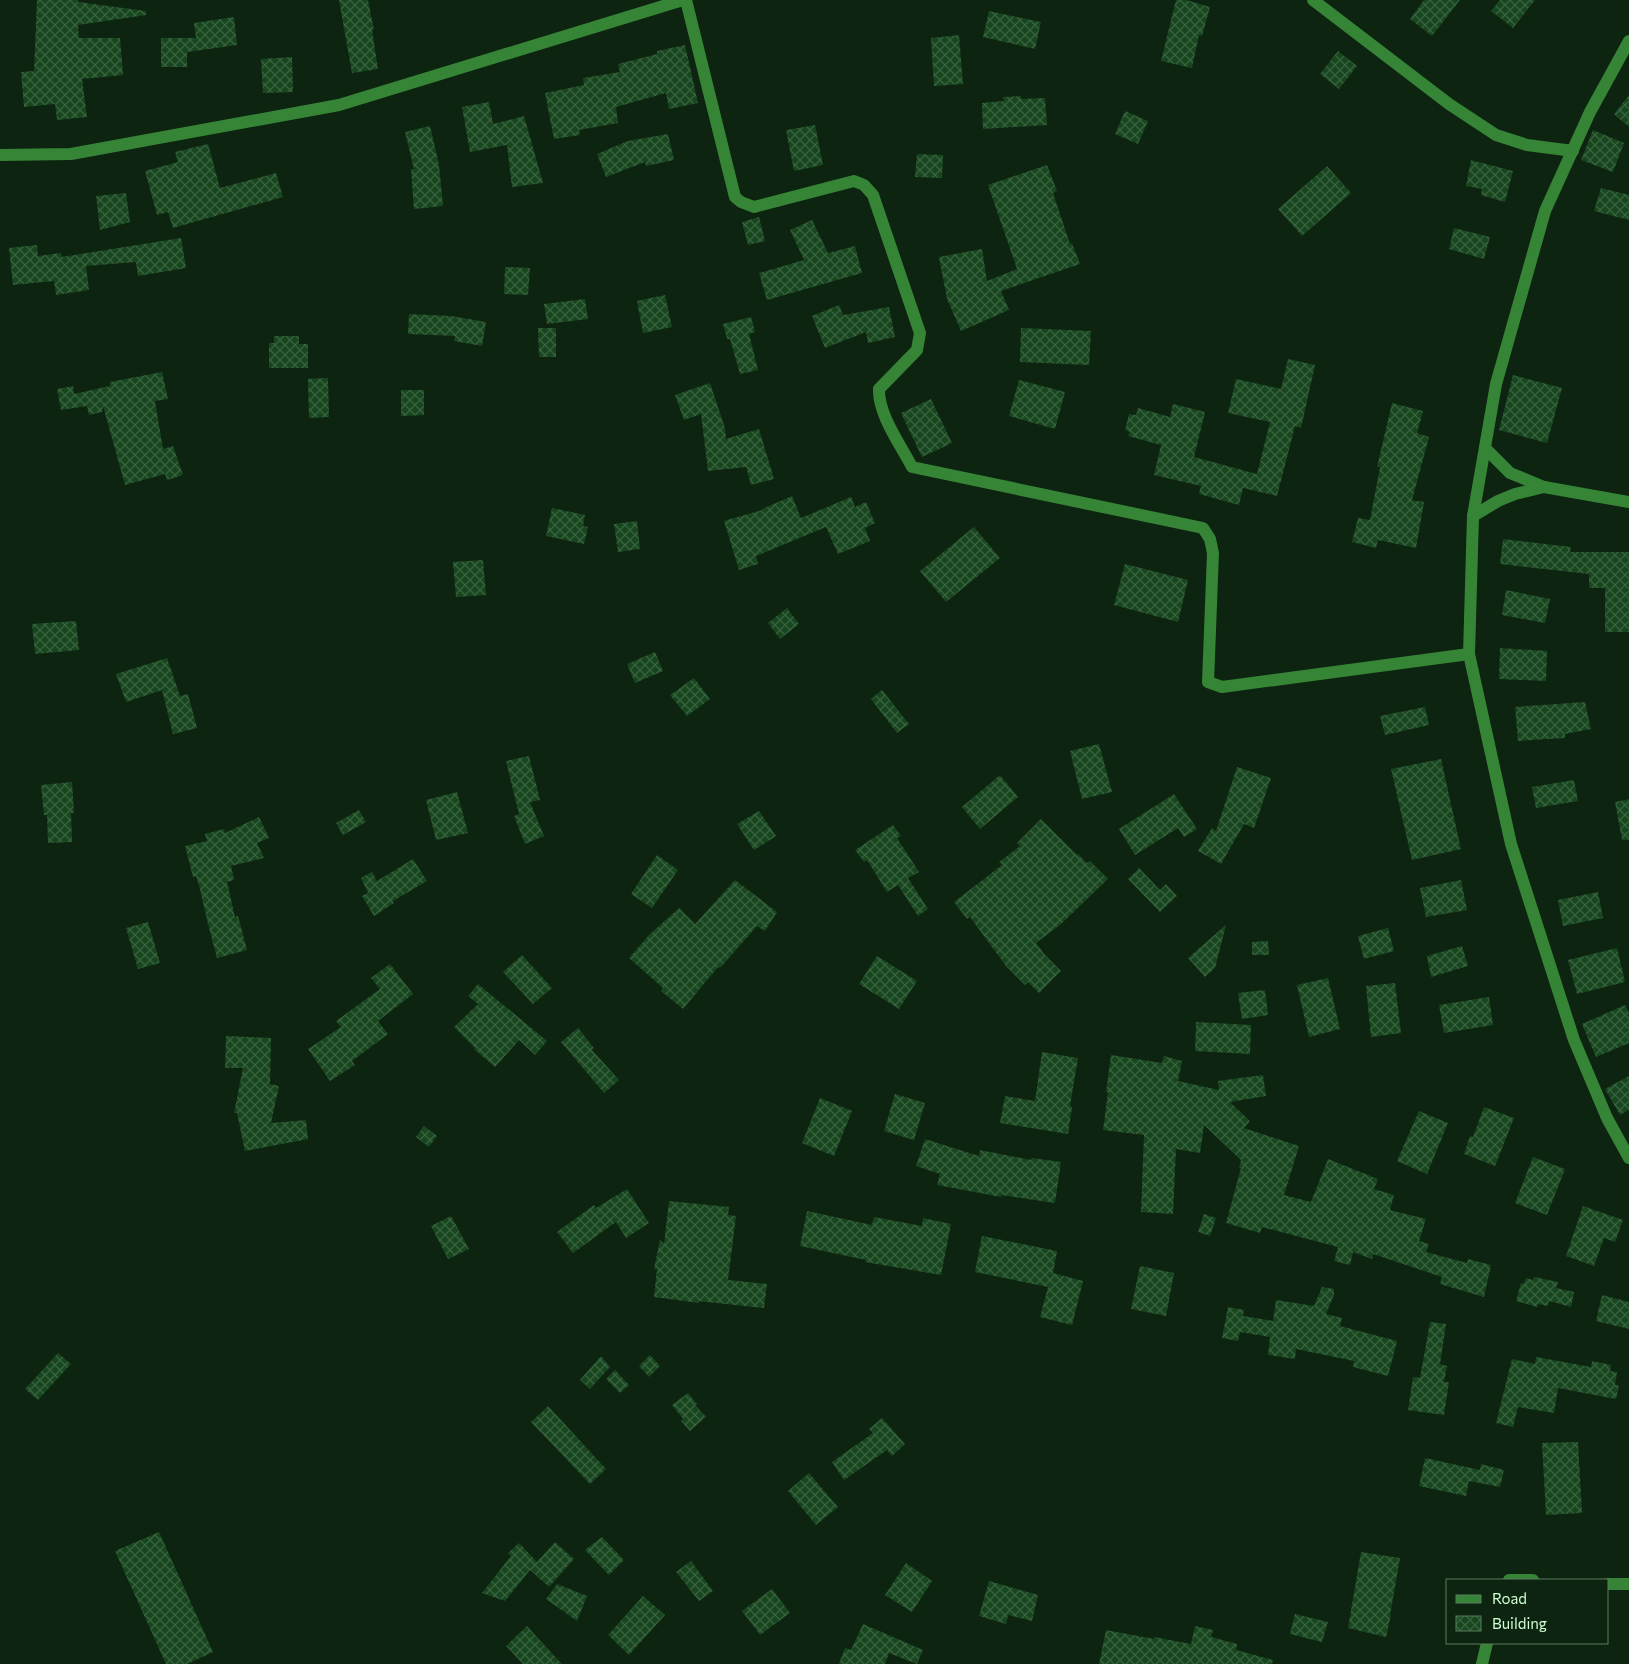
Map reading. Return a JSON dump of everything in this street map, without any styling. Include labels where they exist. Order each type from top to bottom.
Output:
[{"type":"street","points":[[0,155],[71,154],[339,105],[684,0],[735,197],[741,202],[754,207],[854,181],[864,185],[873,195],[920,333],[917,350],[879,389],[882,410],[912,467],[1203,528],[1210,539],[1213,553],[1208,682],[1212,684],[1222,687],[1469,654]]},
{"type":"street","points":[[1313,0],[1449,104],[1496,135],[1527,145],[1573,151]]},
{"type":"street","points":[[1629,41],[1590,112],[1545,211],[1496,384],[1473,516],[1469,654],[1512,844],[1532,909],[1574,1040],[1607,1118],[1629,1158]]},
{"type":"street","points":[[1485,448],[1510,473],[1544,487],[1629,502]]},
{"type":"street","points":[[1473,516],[1498,501],[1544,487]]},
{"type":"street","points":[[1609,1584],[1629,1584]]},
{"type":"street","points":[[1482,1664],[1487,1644]]},
{"type":"building","points":[[37,0],[78,0],[78,2],[146,11],[146,15],[78,25],[79,38],[120,38],[123,75],[82,79],[87,117],[57,120],[55,104],[24,107],[21,72],[34,71]]},
{"type":"building","points":[[339,0],[368,0],[374,30],[372,30],[378,69],[352,73]]},
{"type":"building","points":[[1176,0],[1186,0],[1210,7],[1202,36],[1199,35],[1192,68],[1161,61]]},
{"type":"building","points":[[1424,0],[1460,0],[1432,36],[1410,19]]},
{"type":"building","points":[[1500,0],[1535,0],[1513,28],[1491,11]]},
{"type":"building","points":[[989,11],[1041,22],[1035,49],[983,37]]},
{"type":"building","points":[[234,17],[237,45],[187,52],[187,67],[161,67],[161,38],[196,38],[194,23]]},
{"type":"building","points":[[959,35],[963,84],[934,86],[931,38]]},
{"type":"building","points":[[685,45],[698,103],[669,109],[666,93],[616,107],[618,123],[579,130],[580,135],[554,139],[545,93],[584,85],[583,78],[620,72],[618,64],[657,54],[657,51]]},
{"type":"building","points":[[1338,51],[1357,66],[1339,89],[1320,74]]},
{"type":"building","points":[[292,57],[293,92],[263,93],[261,59]]},
{"type":"building","points":[[1629,95],[1629,127],[1614,114]]},
{"type":"building","points":[[1021,96],[1021,99],[1045,98],[1047,125],[983,129],[982,103],[1004,101],[1003,97]]},
{"type":"building","points":[[489,102],[493,124],[524,116],[543,183],[512,187],[507,145],[470,152],[462,107]]},
{"type":"building","points":[[1125,111],[1148,121],[1138,144],[1115,134]]},
{"type":"building","points":[[815,125],[823,165],[794,171],[786,130]]},
{"type":"building","points":[[430,126],[439,165],[443,206],[414,209],[411,169],[414,169],[405,132]]},
{"type":"building","points":[[1593,130],[1624,143],[1613,172],[1581,160]]},
{"type":"building","points":[[668,134],[674,160],[646,166],[645,162],[606,177],[597,154],[628,141]]},
{"type":"building","points":[[208,144],[220,188],[276,173],[283,197],[173,228],[168,212],[157,215],[145,171],[178,162],[175,152]]},
{"type":"building","points":[[917,154],[943,155],[942,178],[915,177]]},
{"type":"building","points":[[1471,160],[1513,171],[1505,202],[1481,195],[1482,189],[1466,186]]},
{"type":"building","points":[[1047,165],[1057,191],[1053,193],[1070,244],[1072,243],[1080,264],[1001,291],[1009,310],[961,331],[947,299],[939,257],[982,249],[987,281],[1017,269],[988,185]]},
{"type":"building","points":[[1327,166],[1351,193],[1302,236],[1278,209]]},
{"type":"building","points":[[1601,188],[1629,195],[1629,220],[1594,211]]},
{"type":"building","points":[[126,193],[130,222],[100,230],[96,196]]},
{"type":"building","points":[[759,217],[765,241],[748,245],[742,222]]},
{"type":"building","points":[[812,220],[828,253],[855,246],[862,273],[767,300],[759,273],[804,260],[790,230]]},
{"type":"building","points":[[1454,228],[1490,237],[1484,259],[1449,249]]},
{"type":"building","points":[[181,238],[186,268],[138,276],[136,262],[86,266],[89,290],[56,295],[54,281],[13,285],[9,248],[37,245],[38,256],[61,253],[62,257]]},
{"type":"building","points":[[505,267],[530,268],[528,295],[504,294]]},
{"type":"building","points":[[665,295],[672,327],[643,333],[637,301]]},
{"type":"building","points":[[585,299],[588,319],[547,324],[544,304]]},
{"type":"building","points":[[839,305],[843,315],[889,307],[895,337],[868,343],[866,332],[825,348],[812,316]]},
{"type":"building","points":[[409,314],[451,316],[486,322],[482,346],[454,341],[455,336],[408,334]]},
{"type":"building","points":[[751,317],[755,332],[749,334],[758,370],[740,374],[730,339],[727,339],[723,324]]},
{"type":"building","points":[[538,328],[556,328],[556,357],[539,357]]},
{"type":"building","points":[[1021,328],[1091,331],[1089,365],[1020,362]]},
{"type":"building","points":[[274,336],[299,336],[299,344],[308,344],[308,368],[269,368],[269,343],[274,343]]},
{"type":"building","points":[[1288,359],[1315,365],[1301,428],[1295,426],[1277,496],[1243,488],[1239,505],[1199,494],[1201,486],[1154,475],[1161,445],[1128,436],[1130,432],[1125,430],[1129,414],[1136,415],[1138,408],[1170,417],[1173,404],[1205,412],[1194,457],[1257,474],[1270,422],[1228,413],[1236,379],[1281,389]]},
{"type":"building","points":[[162,372],[168,399],[155,401],[163,449],[173,446],[183,475],[167,480],[165,474],[125,485],[103,406],[102,412],[89,415],[87,406],[61,410],[57,389],[73,386],[74,394],[110,386],[110,382]]},
{"type":"building","points":[[1513,375],[1562,388],[1547,443],[1499,430]]},
{"type":"building","points":[[328,378],[329,417],[309,418],[308,379]]},
{"type":"building","points":[[1019,380],[1065,392],[1055,429],[1009,416]]},
{"type":"building","points":[[710,383],[725,428],[726,439],[759,429],[774,479],[751,485],[746,467],[708,471],[701,414],[684,420],[675,395]]},
{"type":"building","points":[[401,390],[424,390],[424,415],[401,416]]},
{"type":"building","points":[[931,399],[952,443],[922,457],[901,413]]},
{"type":"building","points":[[1392,403],[1423,411],[1417,433],[1429,437],[1412,500],[1424,502],[1416,548],[1378,540],[1376,548],[1352,542],[1358,518],[1370,520],[1380,467],[1377,467]]},
{"type":"building","points":[[792,496],[801,518],[851,497],[855,507],[866,502],[875,523],[865,528],[870,541],[838,554],[826,527],[756,556],[758,564],[739,570],[724,521],[762,510]]},
{"type":"building","points":[[552,508],[585,515],[583,526],[588,527],[584,544],[546,536]]},
{"type":"building","points":[[637,521],[640,549],[618,552],[614,524]]},
{"type":"building","points":[[974,527],[1000,558],[946,602],[920,571]]},
{"type":"building","points":[[1503,539],[1571,547],[1570,552],[1629,552],[1629,632],[1605,632],[1605,588],[1589,588],[1589,574],[1500,564]]},
{"type":"building","points":[[483,560],[486,595],[456,597],[453,562]]},
{"type":"building","points":[[1125,564],[1188,580],[1178,622],[1114,605]]},
{"type":"building","points":[[1506,590],[1550,599],[1545,623],[1502,615]]},
{"type":"building","points":[[787,608],[799,624],[780,639],[768,623]]},
{"type":"building","points":[[76,621],[79,650],[35,654],[32,624]]},
{"type":"building","points":[[1500,648],[1547,651],[1546,681],[1499,679]]},
{"type":"building","points":[[655,652],[663,671],[635,683],[627,664]]},
{"type":"building","points":[[167,658],[180,696],[188,694],[197,728],[173,734],[162,690],[126,702],[116,674]]},
{"type":"building","points":[[694,678],[710,699],[687,716],[670,695]]},
{"type":"building","points":[[882,690],[909,724],[897,733],[871,699]]},
{"type":"building","points":[[1585,702],[1591,729],[1565,734],[1565,738],[1518,741],[1515,707]]},
{"type":"building","points":[[1425,707],[1429,725],[1385,735],[1380,716]]},
{"type":"building","points":[[1099,744],[1112,792],[1082,799],[1070,751]]},
{"type":"building","points":[[529,756],[540,800],[530,802],[544,836],[525,844],[514,816],[519,814],[506,761]]},
{"type":"building","points":[[1441,759],[1461,849],[1412,860],[1391,769]]},
{"type":"building","points":[[1237,767],[1271,778],[1254,828],[1244,824],[1221,864],[1198,851],[1212,828],[1216,831]]},
{"type":"building","points":[[1000,775],[1018,797],[980,829],[962,807]]},
{"type":"building","points":[[1574,780],[1578,801],[1536,808],[1532,787]]},
{"type":"building","points":[[72,782],[74,813],[71,813],[72,842],[48,843],[47,815],[44,815],[41,785]]},
{"type":"building","points":[[457,792],[468,833],[436,840],[426,800]]},
{"type":"building","points":[[1174,794],[1197,829],[1184,837],[1178,828],[1135,855],[1119,829]]},
{"type":"building","points":[[1629,799],[1629,840],[1622,840],[1615,802]]},
{"type":"building","points":[[359,810],[366,822],[343,835],[336,823]]},
{"type":"building","points":[[759,811],[776,836],[754,850],[737,824]]},
{"type":"building","points":[[259,817],[269,838],[257,843],[264,858],[231,866],[234,880],[227,882],[235,917],[238,916],[247,950],[217,958],[200,889],[196,876],[193,877],[185,846],[207,841],[205,834],[224,829],[225,833]]},
{"type":"building","points":[[1041,819],[1077,855],[1087,863],[1090,861],[1108,879],[1061,924],[1036,943],[1061,971],[1039,993],[1028,982],[1025,985],[1006,966],[970,917],[967,919],[954,902],[1002,865],[999,862],[1020,846],[1017,843]]},
{"type":"building","points":[[893,825],[901,836],[897,838],[919,872],[908,878],[928,909],[918,916],[898,885],[887,892],[867,860],[864,862],[855,850]]},
{"type":"building","points":[[657,855],[678,870],[652,908],[631,894]]},
{"type":"building","points":[[413,859],[427,881],[393,901],[394,903],[374,916],[362,896],[368,893],[361,878],[372,872],[377,881]]},
{"type":"building","points":[[1139,868],[1160,890],[1166,884],[1177,896],[1160,912],[1128,879]]},
{"type":"building","points":[[735,880],[777,912],[765,931],[757,926],[720,968],[718,967],[683,1009],[661,991],[663,988],[629,958],[649,935],[679,908],[695,924]]},
{"type":"building","points":[[1461,880],[1467,910],[1426,917],[1420,888]]},
{"type":"building","points":[[1598,892],[1603,918],[1563,926],[1558,900]]},
{"type":"building","points":[[148,922],[160,963],[138,969],[126,928]]},
{"type":"building","points":[[1226,925],[1215,968],[1205,977],[1188,958]]},
{"type":"building","points":[[1388,928],[1394,951],[1364,959],[1358,936]]},
{"type":"building","points":[[1268,941],[1269,955],[1252,955],[1252,942]]},
{"type":"building","points":[[1462,946],[1468,966],[1431,977],[1427,956]]},
{"type":"building","points":[[1617,948],[1625,982],[1577,994],[1568,960]]},
{"type":"building","points":[[522,955],[552,988],[533,1004],[503,972]]},
{"type":"building","points":[[877,956],[917,981],[899,1009],[859,984]]},
{"type":"building","points":[[390,964],[413,994],[378,1021],[388,1034],[352,1061],[355,1065],[330,1081],[308,1049],[341,1027],[336,1021],[380,989],[371,978]]},
{"type":"building","points":[[1328,978],[1340,1029],[1309,1037],[1297,985]]},
{"type":"building","points":[[1395,983],[1401,1033],[1371,1037],[1366,986]]},
{"type":"building","points":[[478,984],[547,1041],[535,1055],[519,1040],[495,1067],[474,1049],[454,1027],[478,1004],[468,996]]},
{"type":"building","points":[[1265,990],[1268,1015],[1242,1019],[1238,993]]},
{"type":"building","points":[[1489,997],[1493,1025],[1444,1033],[1439,1005]]},
{"type":"building","points":[[1625,1005],[1629,1013],[1629,1043],[1596,1057],[1582,1024]]},
{"type":"building","points":[[1196,1022],[1251,1025],[1250,1054],[1195,1051]]},
{"type":"building","points":[[578,1028],[594,1048],[592,1050],[619,1080],[604,1093],[561,1042]]},
{"type":"building","points":[[226,1036],[271,1038],[270,1084],[279,1086],[271,1123],[306,1120],[308,1139],[245,1151],[237,1113],[234,1113],[243,1068],[225,1068]]},
{"type":"building","points":[[1042,1052],[1078,1058],[1070,1106],[1072,1107],[1068,1134],[1000,1123],[1005,1096],[1035,1101]]},
{"type":"building","points":[[1111,1055],[1162,1063],[1164,1056],[1182,1061],[1178,1081],[1219,1090],[1218,1081],[1263,1075],[1266,1096],[1230,1102],[1250,1121],[1244,1128],[1299,1146],[1284,1195],[1311,1202],[1328,1159],[1378,1179],[1374,1189],[1394,1195],[1390,1210],[1426,1219],[1419,1241],[1429,1244],[1426,1252],[1467,1263],[1468,1259],[1491,1265],[1484,1297],[1440,1284],[1442,1277],[1373,1254],[1372,1259],[1353,1252],[1350,1265],[1334,1261],[1338,1247],[1262,1227],[1260,1233],[1226,1223],[1241,1168],[1239,1168],[1241,1160],[1204,1125],[1200,1153],[1176,1149],[1173,1214],[1141,1212],[1144,1135],[1103,1130]]},
{"type":"building","points":[[1629,1076],[1629,1110],[1620,1115],[1605,1089]]},
{"type":"building","points":[[895,1094],[925,1103],[914,1140],[884,1131]]},
{"type":"building","points":[[820,1098],[852,1111],[834,1156],[802,1143]]},
{"type":"building","points":[[1484,1107],[1514,1118],[1495,1166],[1464,1154],[1470,1136],[1473,1137]]},
{"type":"building","points":[[1419,1111],[1448,1123],[1427,1174],[1397,1161]]},
{"type":"building","points":[[424,1126],[437,1136],[429,1147],[416,1137]]},
{"type":"building","points":[[925,1139],[979,1156],[980,1150],[1031,1160],[1032,1158],[1061,1162],[1055,1203],[1001,1195],[1001,1197],[937,1185],[940,1174],[916,1166]]},
{"type":"building","points":[[1533,1157],[1565,1169],[1547,1215],[1515,1203]]},
{"type":"building","points":[[627,1189],[649,1223],[626,1238],[616,1222],[573,1253],[557,1232],[594,1205],[596,1208]]},
{"type":"building","points":[[669,1201],[729,1207],[728,1215],[736,1216],[728,1280],[767,1284],[764,1308],[654,1297],[657,1269],[654,1269],[660,1240],[664,1244]]},
{"type":"building","points":[[1583,1206],[1623,1220],[1615,1242],[1604,1238],[1594,1266],[1566,1256]]},
{"type":"building","points":[[807,1211],[872,1225],[874,1217],[922,1226],[923,1218],[951,1224],[941,1275],[865,1262],[866,1260],[800,1246]]},
{"type":"building","points":[[1204,1214],[1216,1218],[1210,1236],[1198,1232]]},
{"type":"building","points":[[451,1216],[469,1249],[448,1259],[431,1226]]},
{"type":"building","points":[[982,1236],[1057,1251],[1053,1273],[1083,1281],[1072,1325],[1040,1317],[1048,1287],[975,1272]]},
{"type":"building","points":[[1140,1266],[1174,1273],[1166,1316],[1131,1309]]},
{"type":"building","points":[[1534,1277],[1558,1282],[1556,1288],[1574,1292],[1571,1307],[1549,1301],[1548,1306],[1538,1304],[1537,1307],[1516,1301],[1521,1283],[1524,1284],[1526,1278],[1533,1280]]},
{"type":"building","points":[[1322,1287],[1334,1289],[1334,1295],[1326,1314],[1342,1318],[1340,1326],[1397,1341],[1388,1376],[1353,1367],[1354,1361],[1296,1349],[1295,1359],[1268,1355],[1270,1337],[1240,1332],[1238,1341],[1222,1338],[1228,1307],[1244,1310],[1243,1316],[1273,1321],[1276,1300],[1314,1306]]},
{"type":"building","points":[[1602,1295],[1629,1302],[1629,1329],[1596,1321]]},
{"type":"building","points":[[1430,1322],[1446,1324],[1440,1364],[1447,1366],[1444,1382],[1449,1382],[1444,1415],[1408,1410],[1413,1377],[1420,1378]]},
{"type":"building","points":[[58,1353],[71,1364],[38,1400],[25,1389]]},
{"type":"building","points":[[650,1355],[660,1366],[649,1377],[639,1366]]},
{"type":"building","points":[[601,1356],[610,1367],[590,1389],[580,1380]]},
{"type":"building","points":[[1536,1357],[1591,1367],[1592,1361],[1611,1365],[1610,1371],[1617,1372],[1615,1385],[1619,1385],[1616,1399],[1558,1388],[1554,1413],[1518,1407],[1513,1427],[1496,1423],[1512,1359],[1535,1364]]},
{"type":"building","points":[[615,1370],[629,1385],[620,1393],[606,1379]]},
{"type":"building","points":[[688,1393],[697,1404],[695,1405],[706,1417],[690,1431],[681,1421],[683,1419],[672,1405]]},
{"type":"building","points":[[548,1406],[606,1469],[590,1484],[531,1422]]},
{"type":"building","points":[[882,1418],[905,1444],[892,1456],[887,1450],[844,1480],[832,1462],[873,1433],[869,1429]]},
{"type":"building","points":[[1578,1442],[1582,1513],[1546,1515],[1542,1443]]},
{"type":"building","points":[[1425,1458],[1480,1470],[1481,1464],[1504,1470],[1500,1487],[1469,1481],[1466,1496],[1419,1486]]},
{"type":"building","points":[[809,1473],[838,1507],[816,1525],[788,1491]]},
{"type":"building","points":[[159,1532],[213,1652],[187,1664],[166,1664],[115,1551]]},
{"type":"building","points":[[602,1537],[624,1560],[609,1575],[585,1550]]},
{"type":"building","points":[[555,1542],[574,1559],[549,1587],[530,1570],[505,1601],[482,1593],[511,1556],[508,1553],[519,1543],[537,1562]]},
{"type":"building","points":[[1361,1552],[1400,1558],[1386,1637],[1348,1628]]},
{"type":"building","points":[[691,1561],[713,1591],[699,1601],[676,1572]]},
{"type":"building","points":[[906,1563],[932,1581],[912,1612],[885,1595]]},
{"type":"building","points":[[989,1581],[1038,1595],[1032,1621],[1008,1615],[1006,1624],[979,1616]]},
{"type":"building","points":[[557,1584],[587,1596],[577,1621],[546,1599]]},
{"type":"building","points":[[772,1589],[790,1613],[760,1635],[742,1611]]},
{"type":"building","points":[[643,1596],[665,1615],[629,1655],[608,1635]]},
{"type":"building","points":[[1295,1614],[1328,1622],[1322,1642],[1290,1634]]},
{"type":"building","points":[[863,1624],[923,1650],[917,1664],[889,1653],[885,1664],[839,1664],[845,1648],[851,1650]]},
{"type":"building","points":[[527,1626],[562,1664],[523,1664],[506,1646]]},
{"type":"building","points":[[1195,1626],[1213,1630],[1211,1637],[1237,1644],[1236,1650],[1273,1660],[1272,1664],[1099,1664],[1106,1630],[1191,1644]]}]
